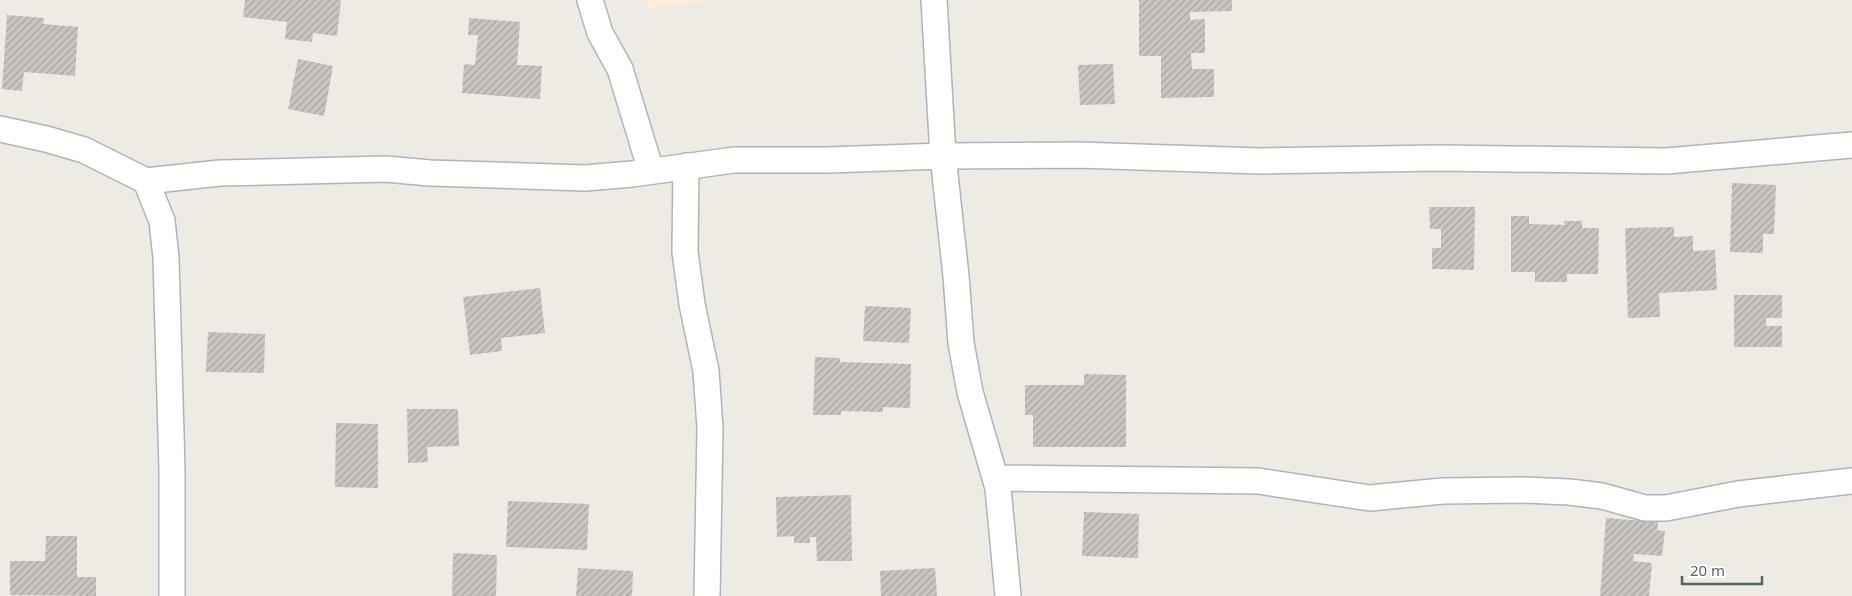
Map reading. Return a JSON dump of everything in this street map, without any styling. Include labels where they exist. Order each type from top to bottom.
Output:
[{"type":"street","points":[[590,0],[600,33],[620,69],[651,171]]},
{"type":"street","points":[[934,0],[943,156],[961,343],[970,392],[998,488],[1008,596]]},
{"type":"street","points":[[0,130],[46,139],[84,150],[146,181],[220,173],[386,169],[430,173],[585,178],[734,160],[828,160],[943,156],[1079,155],[1260,161],[1440,158],[1666,161],[1852,145]]},
{"type":"street","points":[[686,166],[685,252],[692,304],[706,371],[710,428],[707,596]]},
{"type":"street","points":[[146,181],[162,221],[166,258],[172,470],[172,596]]},
{"type":"street","points":[[995,478],[1258,481],[1370,498],[1443,492],[1523,490],[1569,492],[1602,496],[1645,508],[1666,508],[1738,494],[1852,481]]},
{"type":"shaded area","points":[[647,0],[715,0],[648,8]]},
{"type":"building","points":[[245,0],[341,0],[337,36],[313,33],[312,42],[285,39],[287,22],[243,17]]},
{"type":"building","points":[[1139,0],[1232,0],[1232,11],[1190,12],[1190,20],[1205,19],[1205,53],[1191,53],[1192,69],[1214,69],[1214,97],[1161,98],[1161,56],[1139,56]]},
{"type":"building","points":[[7,15],[44,18],[43,24],[78,27],[75,76],[24,72],[22,91],[2,89]]},
{"type":"building","points":[[469,18],[520,22],[517,65],[542,66],[540,99],[462,93],[464,64],[475,65],[478,35],[468,35]]},
{"type":"building","points":[[298,59],[333,66],[324,116],[288,109]]},
{"type":"building","points":[[1113,64],[1115,104],[1080,105],[1078,65]]},
{"type":"building","points":[[1732,183],[1776,185],[1774,234],[1763,234],[1763,253],[1730,252]]},
{"type":"building","points":[[1429,207],[1475,207],[1474,270],[1432,269],[1432,248],[1441,248],[1441,229],[1430,229]]},
{"type":"building","points":[[1511,216],[1529,216],[1529,224],[1565,225],[1564,221],[1582,221],[1582,228],[1599,228],[1598,274],[1567,274],[1567,282],[1535,282],[1535,272],[1511,272]]},
{"type":"building","points":[[1674,227],[1674,237],[1693,236],[1693,251],[1715,250],[1717,290],[1659,293],[1660,317],[1628,318],[1625,228]]},
{"type":"building","points":[[540,288],[545,333],[501,338],[502,351],[470,355],[463,297]]},
{"type":"building","points":[[1734,295],[1782,295],[1782,318],[1766,318],[1766,326],[1782,326],[1782,347],[1734,347]]},
{"type":"building","points":[[865,306],[911,308],[909,343],[863,341]]},
{"type":"building","points":[[208,332],[265,334],[264,373],[206,372]]},
{"type":"building","points":[[815,357],[840,358],[840,362],[911,364],[910,408],[883,407],[883,412],[841,411],[841,415],[813,415]]},
{"type":"building","points":[[1084,374],[1126,375],[1126,447],[1033,447],[1033,415],[1025,415],[1025,385],[1084,385]]},
{"type":"building","points":[[407,409],[458,409],[459,446],[427,447],[428,462],[408,463]]},
{"type":"building","points":[[336,423],[378,424],[378,488],[335,487]]},
{"type":"building","points":[[851,495],[852,561],[817,561],[816,537],[810,537],[810,543],[794,543],[794,536],[777,537],[776,497]]},
{"type":"building","points":[[508,501],[589,504],[587,550],[506,547]]},
{"type":"building","points":[[1084,512],[1139,514],[1138,558],[1082,556]]},
{"type":"building","points":[[1606,518],[1658,522],[1657,530],[1665,531],[1662,556],[1634,554],[1633,561],[1652,563],[1649,596],[1600,596]]},
{"type":"building","points":[[46,536],[77,536],[77,577],[96,577],[96,596],[10,595],[10,561],[45,561]]},
{"type":"building","points":[[453,553],[497,555],[496,596],[452,596]]},
{"type":"building","points":[[578,568],[633,571],[632,596],[576,596]]},
{"type":"building","points":[[935,568],[937,596],[881,596],[880,571]]}]
